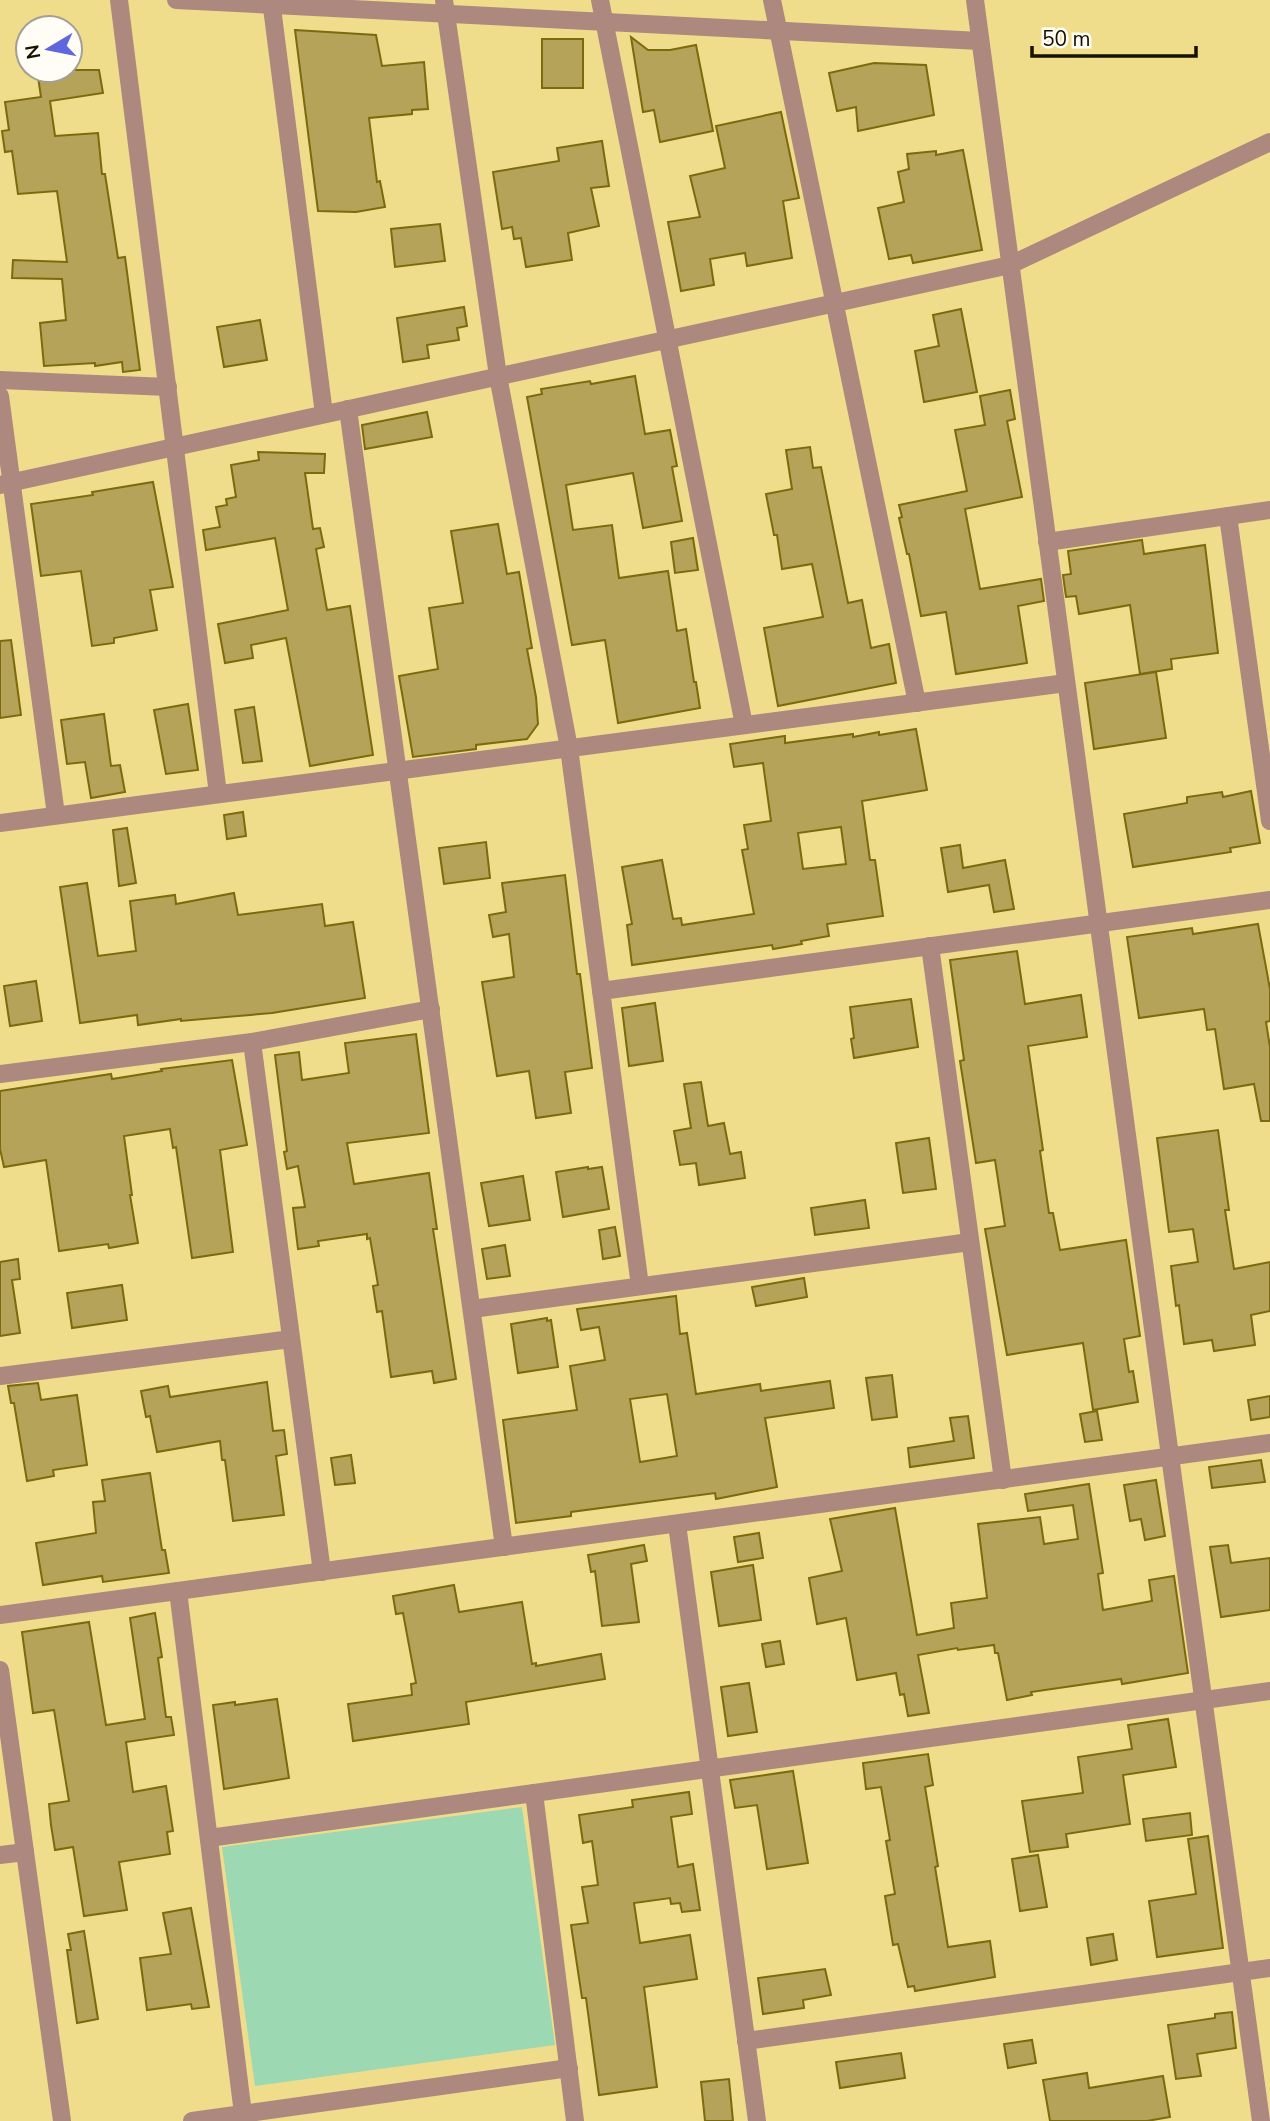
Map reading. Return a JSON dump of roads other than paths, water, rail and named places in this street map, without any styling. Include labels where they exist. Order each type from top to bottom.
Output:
[{"type":"street","points":[[120,0],[218,794]]},
{"type":"street","points":[[176,0],[445,7],[604,22],[980,41]]},
{"type":"street","points":[[600,0],[744,725]]},
{"type":"street","points":[[772,0],[917,703]]},
{"type":"street","points":[[975,0],[1261,2121]]},
{"type":"street","points":[[272,2],[324,414]]},
{"type":"street","points":[[445,7],[498,376],[569,748],[640,1286]]},
{"type":"street","points":[[6,483],[1010,265],[1270,142]]},
{"type":"street","points":[[0,380],[168,387]]},
{"type":"street","points":[[0,396],[6,483],[56,815]]},
{"type":"street","points":[[348,409],[504,1547]]},
{"type":"street","points":[[1047,542],[1270,510]]},
{"type":"street","points":[[1228,516],[1270,821]]},
{"type":"street","points":[[0,823],[1066,684]]},
{"type":"street","points":[[601,991],[1270,900]]},
{"type":"street","points":[[930,946],[1003,1480]]},
{"type":"street","points":[[0,1074],[252,1042],[430,1009]]},
{"type":"street","points":[[252,1042],[322,1572]]},
{"type":"street","points":[[472,1309],[970,1242]]},
{"type":"street","points":[[0,1376],[291,1339]]},
{"type":"street","points":[[0,1615],[1270,1443]]},
{"type":"street","points":[[677,1524],[757,2121]]},
{"type":"street","points":[[178,1591],[243,2114]]},
{"type":"street","points":[[0,1670],[62,2121]]},
{"type":"street","points":[[209,1838],[1270,1691]]},
{"type":"street","points":[[534,1793],[575,2121]]},
{"type":"street","points":[[0,1855],[25,1852]]},
{"type":"street","points":[[746,2041],[1270,1968]]},
{"type":"street","points":[[192,2121],[569,2068]]}]
